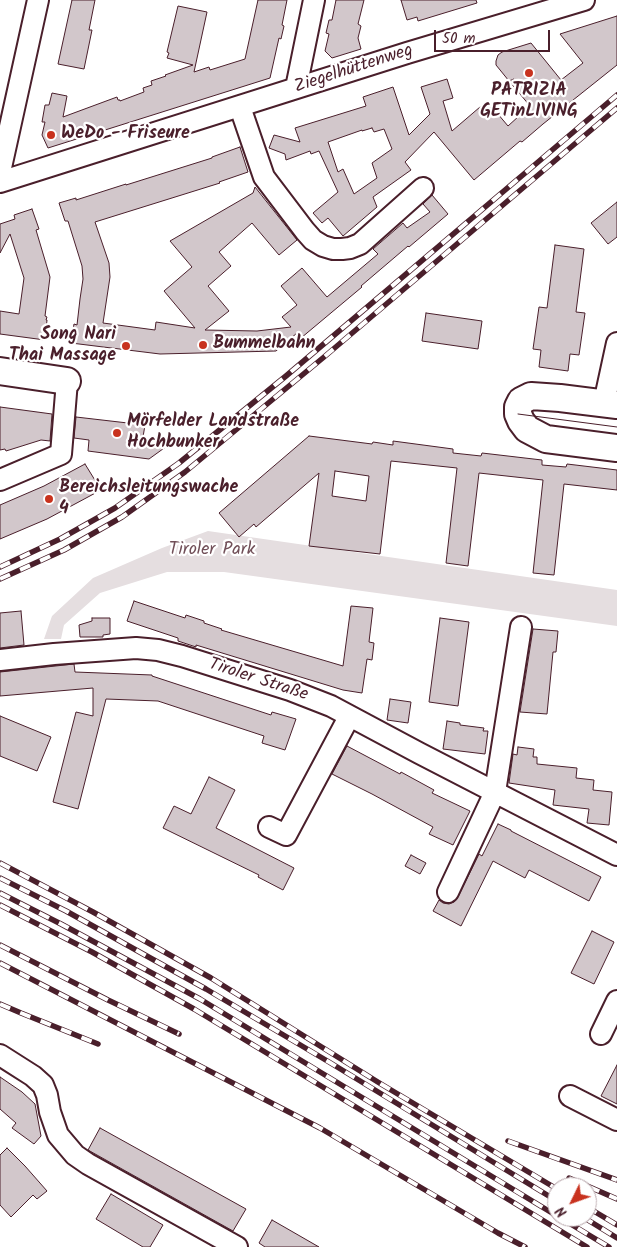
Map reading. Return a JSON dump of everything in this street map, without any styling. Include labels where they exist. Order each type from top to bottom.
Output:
[{"type":"main road","points":[[0,371],[66,381]]},
{"type":"main road","points":[[610,404],[531,396],[521,401],[518,407],[518,414],[520,421],[527,429],[546,439],[617,448]]},
{"type":"street","points":[[0,172],[38,0]]},
{"type":"street","points":[[296,88],[314,0]]},
{"type":"street","name":"Ziegelhüttenweg","points":[[0,182],[491,27],[584,0]]},
{"type":"street","points":[[240,107],[264,177],[305,231],[313,240],[324,246],[342,249],[360,244],[423,188]]},
{"type":"street","points":[[610,404],[617,343]]},
{"type":"street","points":[[0,480],[61,454],[66,381]]},
{"type":"street","points":[[448,892],[495,792],[521,627]]},
{"type":"street","name":"Tiroler Straße","points":[[0,660],[136,648],[158,650],[290,690],[331,706],[617,855]]},
{"type":"street","points":[[269,827],[286,835],[349,717]]},
{"type":"street","points":[[601,1034],[617,1001]]},
{"type":"street","points":[[0,1055],[33,1076],[43,1085],[58,1135],[75,1155],[237,1247]]},
{"type":"street","points":[[570,1096],[617,1120]]},
{"type":"green space","name":"Tiroler Park","points":[[208,531],[617,590],[617,626],[224,572],[167,572],[100,593],[64,625],[61,639],[44,639],[52,616],[93,578],[162,548]]},
{"type":"building","points":[[72,0],[95,0],[89,30],[92,30],[84,69],[58,64]]},
{"type":"building","points":[[258,0],[287,0],[282,25],[284,26],[281,39],[279,38],[270,78],[48,148],[42,135],[45,122],[42,122],[45,105],[49,105],[52,93],[67,96],[63,117],[117,97],[120,101],[144,92],[143,88],[152,85],[151,81],[193,65],[167,58],[178,6],[207,12],[194,72],[209,67],[210,70],[245,59]]},
{"type":"building","points":[[336,0],[364,0],[358,24],[361,26],[358,38],[361,49],[332,58],[325,51],[329,34],[326,33],[329,20],[332,20]]},
{"type":"building","points":[[401,0],[476,0],[477,3],[418,21],[417,17],[407,20]]},
{"type":"building","points":[[617,16],[617,65],[522,142],[520,141],[474,180],[434,132],[405,162],[411,170],[373,197],[377,207],[343,236],[328,218],[322,223],[313,213],[338,192],[319,151],[311,154],[310,151],[286,160],[285,154],[269,148],[274,135],[300,142],[295,128],[366,106],[363,97],[393,87],[409,135],[430,114],[421,87],[447,79],[453,98],[443,101],[452,131],[487,101],[508,126],[530,106],[510,82],[514,79],[509,81],[496,65],[498,55],[531,43],[561,80],[583,63],[560,34]],"holes":[[[372,128],[374,132],[384,129],[392,149],[372,163],[377,178],[354,194],[343,169],[338,172],[328,142],[362,130]]]},
{"type":"building","points":[[240,147],[248,172],[220,183],[95,222],[109,263],[110,277],[103,323],[155,330],[156,322],[195,328],[164,291],[192,267],[170,241],[253,193],[255,187],[297,240],[279,255],[252,223],[219,252],[231,266],[208,286],[229,311],[205,330],[257,331],[291,327],[282,317],[297,305],[281,286],[302,268],[327,297],[378,254],[373,249],[403,223],[407,228],[430,212],[423,204],[432,195],[448,214],[301,338],[297,333],[276,351],[160,354],[71,343],[74,324],[77,325],[83,279],[82,266],[68,221],[65,221],[59,203],[76,198],[76,200],[126,185],[212,158]]},
{"type":"building","points":[[617,202],[617,237],[608,244],[591,223]]},
{"type":"building","points":[[32,209],[39,229],[36,230],[50,277],[45,316],[47,320],[45,340],[0,334],[0,311],[19,314],[24,278],[10,234],[0,253],[0,224],[15,219],[14,215]]},
{"type":"building","points":[[555,245],[584,249],[576,312],[585,313],[579,355],[570,354],[568,371],[539,367],[541,350],[533,349],[539,307],[547,308]]},
{"type":"building","points":[[426,313],[482,321],[478,349],[422,341]]},
{"type":"building","points":[[0,407],[52,414],[50,441],[41,440],[6,451],[5,449],[0,450]]},
{"type":"building","name":"Mörfelder Landstraße Hochbunker","points":[[76,417],[145,425],[142,443],[167,446],[149,459],[88,451],[89,440],[74,438]]},
{"type":"building","points":[[309,436],[372,444],[373,442],[393,445],[393,441],[453,449],[453,453],[481,456],[482,453],[542,460],[542,465],[566,467],[567,464],[617,470],[617,490],[564,484],[554,575],[533,573],[543,480],[479,473],[468,566],[446,563],[457,468],[391,461],[380,554],[309,546],[319,473],[256,527],[254,524],[239,537],[219,513]],"holes":[[[335,471],[369,476],[366,501],[332,496]]]},
{"type":"building","name":"Bereichsleitungswache 4","points":[[85,464],[101,490],[47,519],[0,539],[0,505],[44,486]]},
{"type":"building","points":[[134,601],[185,618],[186,615],[204,621],[204,623],[221,630],[343,666],[351,606],[373,608],[369,642],[374,643],[372,660],[367,659],[362,693],[343,690],[196,645],[196,647],[178,641],[178,638],[127,621]]},
{"type":"building","points":[[21,611],[24,645],[0,648],[0,613]]},
{"type":"building","points":[[92,618],[110,618],[110,634],[103,635],[103,637],[80,637],[79,625],[92,621]]},
{"type":"building","points":[[440,618],[469,622],[458,706],[429,702]]},
{"type":"building","points":[[533,629],[558,631],[556,652],[553,652],[547,714],[520,712]]},
{"type":"building","points":[[74,664],[75,672],[152,675],[271,715],[272,712],[296,719],[285,750],[262,743],[264,736],[158,701],[106,699],[78,809],[53,802],[76,712],[93,716],[93,688],[0,696],[0,672]]},
{"type":"building","points":[[390,699],[411,702],[408,723],[387,720]]},
{"type":"building","points":[[0,716],[51,737],[37,771],[0,756]]},
{"type":"building","points":[[447,721],[460,723],[460,725],[484,728],[483,731],[488,731],[485,754],[443,749]]},
{"type":"building","points":[[347,746],[400,774],[401,772],[434,790],[432,793],[470,811],[453,845],[429,834],[433,827],[332,774]]},
{"type":"building","points":[[518,747],[534,749],[533,757],[537,757],[537,764],[577,768],[576,778],[594,780],[593,790],[612,792],[609,825],[587,823],[589,809],[553,805],[555,790],[509,783],[513,754],[517,755]]},
{"type":"building","points":[[209,777],[235,790],[216,828],[294,868],[283,890],[258,877],[259,875],[163,828],[174,806],[191,814]]},
{"type":"building","points":[[498,824],[601,877],[589,901],[529,870],[525,878],[493,861],[461,926],[433,911],[439,900],[449,904],[458,897],[479,854],[482,856]]},
{"type":"building","points":[[411,855],[426,863],[420,874],[405,866]]},
{"type":"building","points":[[592,931],[614,942],[594,984],[571,973]]},
{"type":"building","points":[[617,1065],[617,1104],[601,1096]]},
{"type":"building","points":[[0,1077],[22,1092],[35,1104],[41,1136],[34,1144],[12,1128],[16,1123],[0,1109]]},
{"type":"building","points":[[100,1128],[246,1209],[233,1231],[88,1150]]},
{"type":"building","points":[[7,1148],[47,1191],[37,1199],[33,1195],[11,1217],[0,1205],[0,1155]]},
{"type":"building","points":[[111,1194],[163,1225],[150,1247],[143,1247],[96,1219]]},
{"type":"building","points":[[272,1220],[319,1247],[265,1247],[259,1243]]},
{"type":"tram line","points":[[518,414],[617,427]]},
{"type":"railway","points":[[0,567],[60,539],[115,508],[179,463],[286,376],[617,95]]},
{"type":"railway","points":[[0,579],[64,550],[122,517],[185,472],[324,357],[617,108]]},
{"type":"railway","points":[[0,863],[211,978],[381,1084],[547,1183]]},
{"type":"railway","points":[[0,878],[66,911],[206,989],[547,1195]]},
{"type":"railway","points":[[0,893],[200,999],[547,1210]]},
{"type":"railway","points":[[0,905],[92,952],[194,1009],[587,1247]]},
{"type":"railway","points":[[0,945],[179,1034]]},
{"type":"railway","points":[[0,963],[320,1128],[525,1247]]},
{"type":"railway","points":[[0,1004],[98,1044]]},
{"type":"railway","points":[[508,1141],[617,1180]]},
{"type":"railway","points":[[597,1190],[617,1199]]},
{"type":"railway","points":[[597,1213],[617,1225]]},
{"type":"railway","points":[[597,1226],[617,1238]]},
{"type":"railway","points":[[576,1227],[609,1247]]},
{"type":"place","name":"PATRIZIA GETinLIVING","points":[[529,73]]},
{"type":"place","name":"WeDo - Friseure","points":[[51,135]]},
{"type":"place","name":"Bummelbahn","points":[[203,345]]},
{"type":"place","name":"Song Nari Thai Massage","points":[[126,346]]},
{"type":"place","name":"Mörfelder Landstraße Hochbunker","points":[[117,433]]},
{"type":"place","name":"Bereichsleitungswache 4","points":[[49,499]]}]
